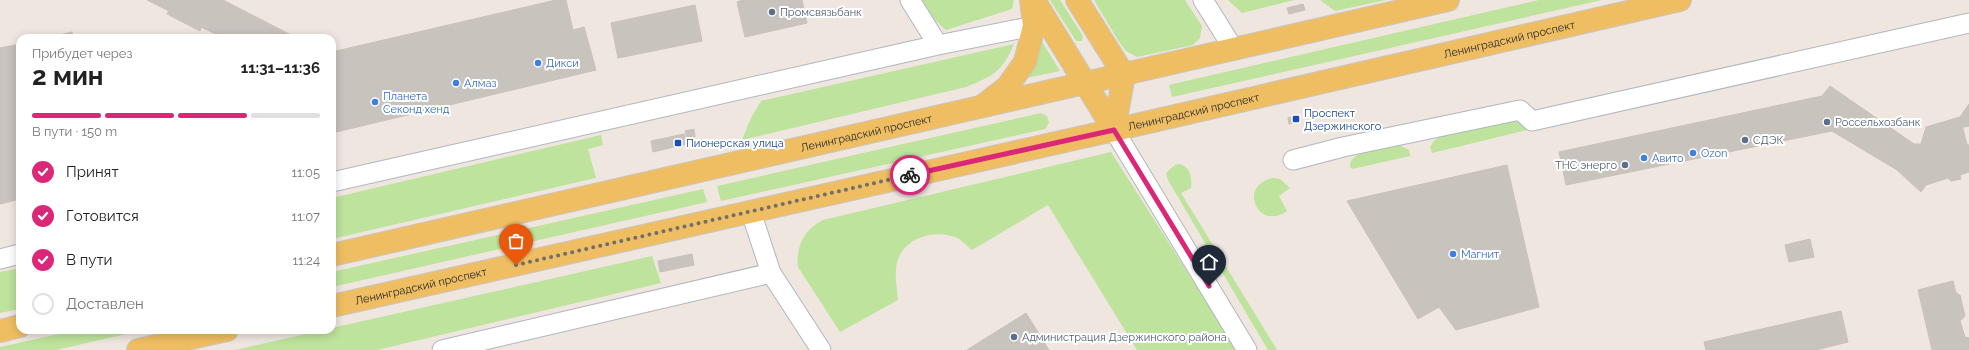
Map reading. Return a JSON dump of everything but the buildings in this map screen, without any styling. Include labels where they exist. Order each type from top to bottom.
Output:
[{"type":"main road","points":[[981,107],[1007,87],[1025,62],[1034,26],[1031,0]]},
{"type":"main road","points":[[1034,0],[1114,130]]},
{"type":"main road","points":[[1077,0],[1124,75],[1114,130]]},
{"type":"main road","name":"Ленинградский проспект","points":[[336,254],[1086,84],[1233,48],[1448,0]]},
{"type":"main road","name":"Ленинградский проспект","points":[[336,305],[1114,130],[1680,0]]},
{"type":"main road","points":[[0,331],[16,327]]},
{"type":"main road","points":[[138,350],[209,334]]},
{"type":"street","points":[[910,0],[938,45]]},
{"type":"street","points":[[1203,0],[1233,48]]},
{"type":"street","points":[[1293,160],[1343,147],[1520,110],[1532,121],[1969,23]]},
{"type":"street","points":[[336,181],[938,45],[1034,26]]},
{"type":"street","points":[[1114,130],[1247,350]]},
{"type":"street","points":[[751,212],[771,273],[821,350]]},
{"type":"street","points":[[0,259],[16,255]]},
{"type":"street","points":[[442,350],[771,273]]},
{"type":"green space","points":[[922,0],[1014,0],[1012,9],[946,30],[935,20]]},
{"type":"green space","points":[[1050,0],[1060,0],[1083,36],[1082,41],[1076,41]]},
{"type":"green space","points":[[1094,0],[1185,0],[1202,26],[1200,38],[1193,45],[1137,57],[1126,51],[1119,42]]},
{"type":"green space","points":[[1228,0],[1294,0],[1242,13]]},
{"type":"green space","points":[[1320,0],[1386,0],[1335,11]]},
{"type":"green space","points":[[1539,0],[1602,0],[1172,97],[1169,85]]},
{"type":"green space","points":[[1041,40],[1060,71],[1021,79]]},
{"type":"green space","points":[[1014,44],[1005,61],[996,72],[983,80],[966,87],[742,140],[751,118],[761,101]]},
{"type":"green space","points":[[1041,113],[1047,116],[1049,123],[1045,129],[721,201],[717,186]]},
{"type":"green space","points":[[1509,120],[1523,122],[1531,129],[1432,153],[1430,147],[1434,141],[1442,135]]},
{"type":"green space","points":[[601,135],[603,145],[588,149],[596,178],[336,238],[336,197]]},
{"type":"green space","points":[[1399,145],[1409,150],[1410,156],[1352,169],[1350,167],[1351,161],[1361,153]]},
{"type":"green space","points":[[1111,152],[1237,350],[1137,350],[1048,205],[972,250],[957,238],[946,235],[928,235],[912,242],[900,255],[897,263],[896,277],[898,300],[840,332],[798,267],[798,252],[806,233],[823,220]]},
{"type":"green space","points":[[1181,164],[1189,171],[1191,177],[1191,188],[1181,193],[1277,350],[1268,350],[1168,180],[1166,173],[1175,165]]},
{"type":"green space","points":[[1273,178],[1280,179],[1290,188],[1279,196],[1287,211],[1277,216],[1268,216],[1260,212],[1254,197],[1256,189],[1262,182]]},
{"type":"green space","points":[[703,189],[707,202],[336,286],[336,271]]},
{"type":"green space","points":[[652,256],[661,283],[377,350],[235,350],[305,334],[336,334],[336,327]]},
{"type":"green space","points":[[16,269],[16,310],[0,313],[0,272]]},
{"type":"green space","points":[[59,334],[126,334],[56,350],[0,350],[0,347]]},
{"type":"way so far","points":[[516,265],[910,175]]},
{"type":"place","name":"Промсвязьбанк","points":[[772,12]]},
{"type":"place","name":"Дикси","points":[[538,63]]},
{"type":"place","name":"Алмаз","points":[[456,83]]},
{"type":"place","name":"Планета Секонд хенд","points":[[375,102]]},
{"type":"place","name":"Проспект Дзержинского","points":[[1296,119]]},
{"type":"place","name":"Россельхозбанк","points":[[1827,122]]},
{"type":"place","name":"СДЭК","points":[[1745,140]]},
{"type":"place","name":"Пионерская улица","points":[[678,143]]},
{"type":"place","name":"Ozon","points":[[1693,153]]},
{"type":"place","name":"Авито","points":[[1644,158]]},
{"type":"place","name":"ТНС энерго","points":[[1625,165]]},
{"type":"place","name":"Магнит","points":[[1453,254]]},
{"type":"place","name":"Администрация Дзержинского района","points":[[1014,337]]},
{"type":"route","points":[[910,175],[1114,130],[1209,286]]}]
